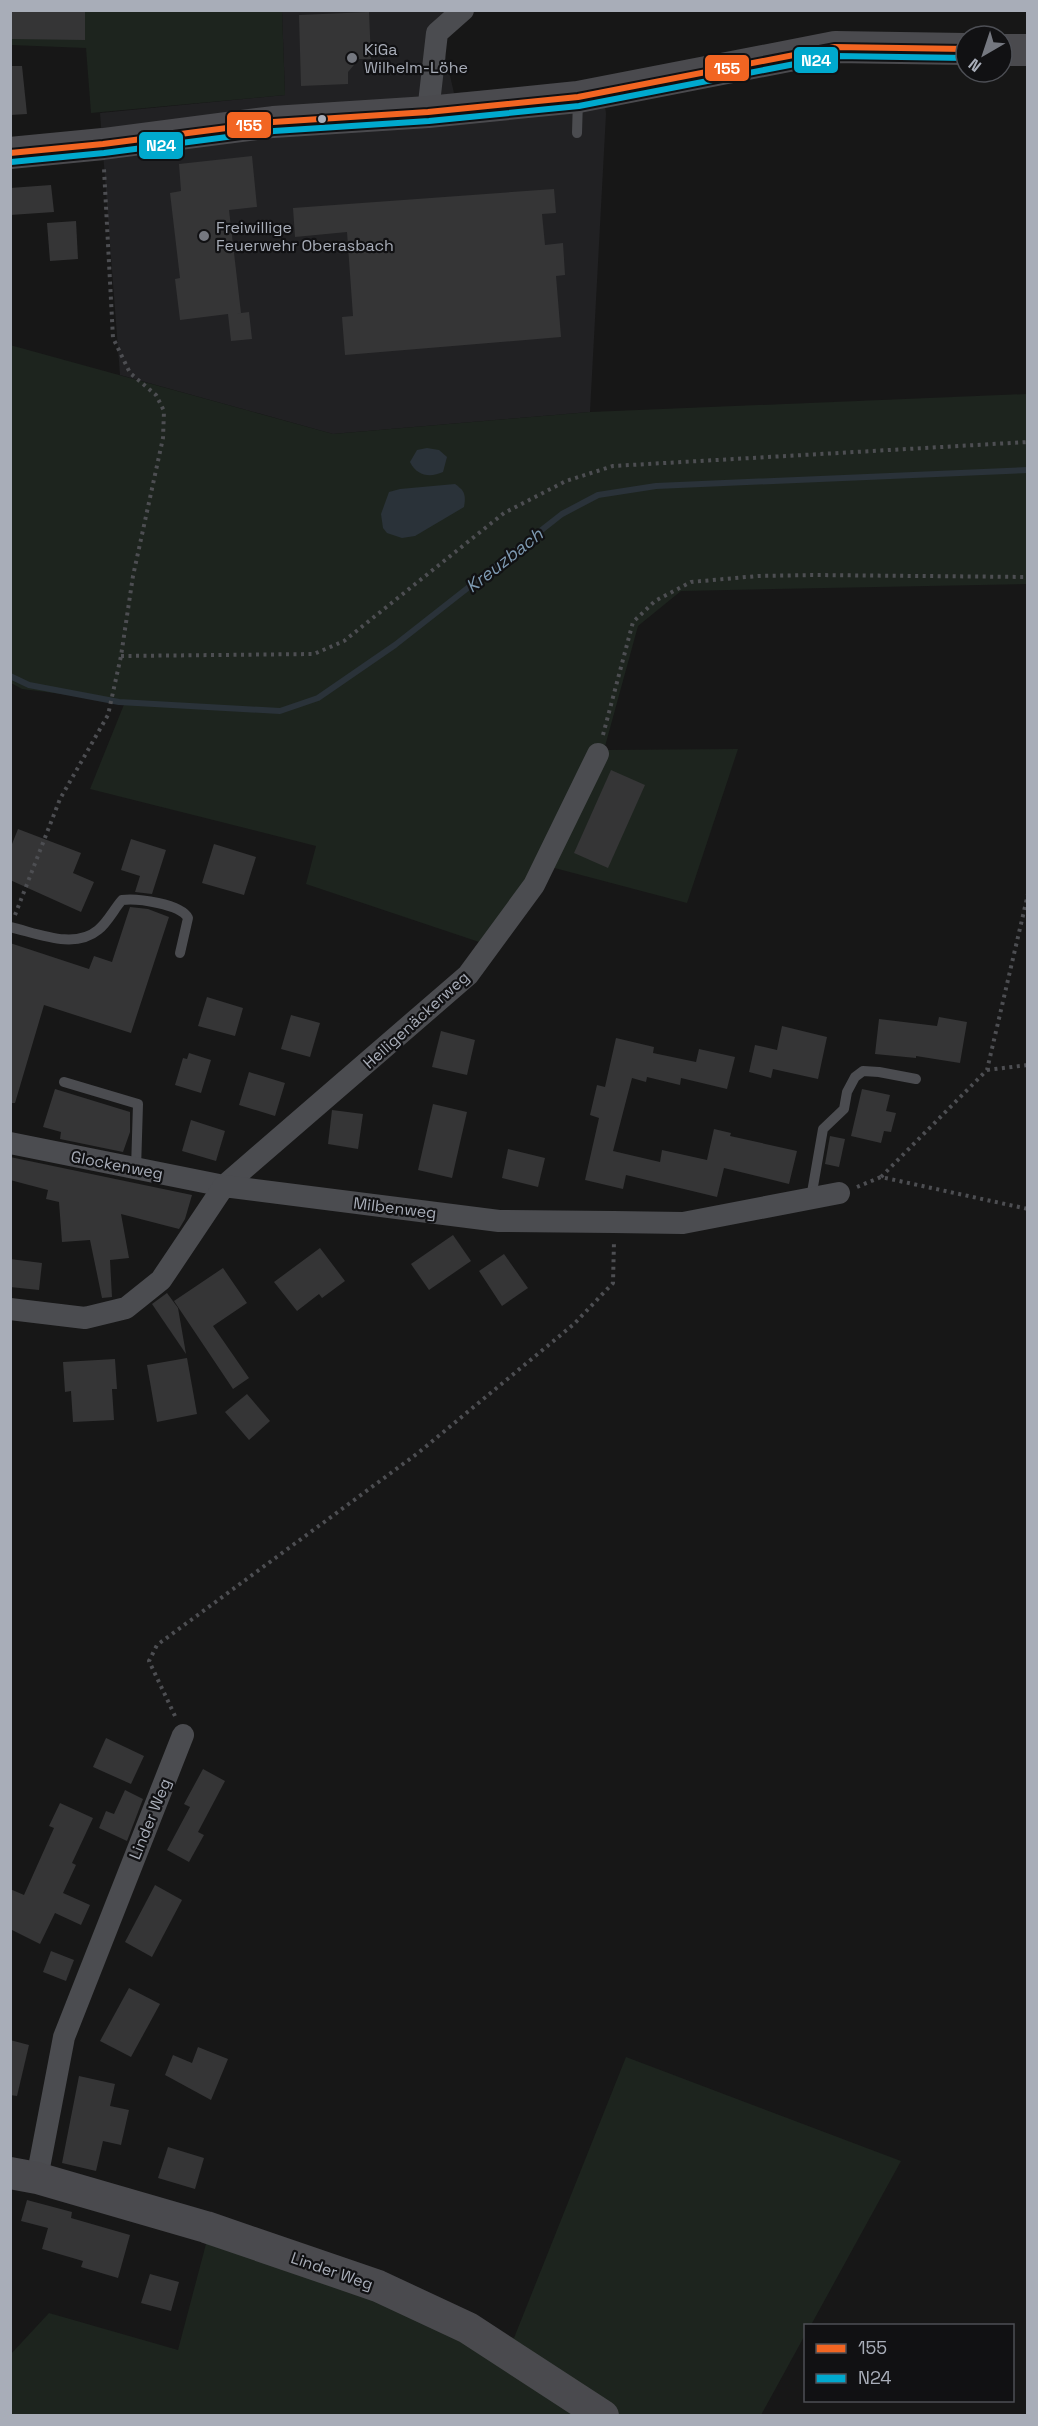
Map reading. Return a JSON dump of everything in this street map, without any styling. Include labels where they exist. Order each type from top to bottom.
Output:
[{"type":"street","points":[[428,112],[437,33],[464,10]]},
{"type":"street","points":[[10,153],[103,144],[273,122],[428,112],[578,97],[835,46],[954,49]]},
{"type":"street","name":"Heiligenäckerweg","points":[[224,1186],[369,1063],[468,975],[534,885],[598,754]]},
{"type":"street","name":"Glockenweg","points":[[10,1143],[224,1186]]},
{"type":"street","points":[[10,1309],[85,1318],[126,1308],[161,1280],[224,1186]]},
{"type":"street","name":"Milbenweg","points":[[224,1186],[499,1221],[682,1223],[839,1193]]},
{"type":"street","name":"Linder Weg","points":[[183,1735],[64,2037],[24,2175],[206,2227],[378,2286],[468,2328],[603,2415]]},
{"type":"lane","points":[[578,97],[578,133]]},
{"type":"lane","points":[[10,926],[62,939],[83,938],[99,930],[122,900],[172,905],[181,909],[188,918],[180,953]]},
{"type":"lane","points":[[811,1199],[824,1130],[844,1109],[855,1077],[862,1071],[879,1071],[916,1079]]},
{"type":"lane","points":[[64,1082],[138,1104],[136,1168]]},
{"type":"path","points":[[10,926],[60,799],[108,715],[121,656],[133,576],[163,438],[164,411],[156,395],[130,373],[113,338],[103,144]]},
{"type":"path","points":[[121,656],[314,654],[344,641],[504,513],[566,481],[613,466],[1028,442]]},
{"type":"path","points":[[598,754],[633,622],[655,601],[691,582],[758,576],[813,575],[1028,577]]},
{"type":"path","points":[[839,1193],[881,1177],[987,1070],[1028,894]]},
{"type":"path","points":[[987,1070],[1028,1065]]},
{"type":"path","points":[[881,1177],[1028,1209]]},
{"type":"path","points":[[183,1735],[149,1661],[157,1645],[418,1453],[574,1323],[613,1283],[615,1256],[613,1222]]},
{"type":"shaded area","points":[[11,11],[282,11],[285,95],[91,113],[86,48],[11,45]]},
{"type":"shaded area","points":[[282,11],[465,11],[440,32],[454,93],[602,81],[606,114],[590,412],[333,434],[120,375],[100,113],[285,95]]},
{"type":"shaded area","points":[[10,345],[333,434],[590,412],[1027,394],[1027,584],[681,591],[638,626],[604,750],[738,749],[687,903],[547,866],[497,948],[306,884],[316,846],[90,789],[125,702],[22,689],[11,683]]},
{"type":"shaded area","points":[[427,448],[439,450],[447,457],[443,472],[424,475],[413,467],[410,462],[417,450]]},
{"type":"shaded area","points":[[455,484],[464,494],[464,507],[415,536],[402,538],[387,533],[383,528],[381,514],[389,492]]},
{"type":"shaded area","points":[[626,2057],[901,2161],[812,2324],[804,2324],[804,2337],[761,2415],[11,2415],[10,2355],[49,2313],[178,2350],[211,2225],[514,2338]]},
{"type":"building","points":[[10,10],[85,10],[85,40],[10,39]]},
{"type":"building","points":[[369,12],[371,59],[359,59],[348,72],[348,84],[301,86],[299,15]]},
{"type":"building","points":[[10,66],[22,66],[27,114],[10,115]]},
{"type":"building","name":"Freiwillige Feuerwehr Oberasbach","points":[[252,156],[257,207],[229,210],[241,313],[234,314],[249,312],[252,339],[231,341],[228,314],[180,320],[175,279],[180,278],[170,193],[181,191],[179,164]]},
{"type":"building","points":[[51,185],[54,212],[10,215],[10,188]]},
{"type":"building","points":[[554,189],[556,213],[542,214],[545,245],[563,243],[565,275],[556,276],[561,337],[345,355],[342,317],[353,316],[347,232],[295,237],[293,208]]},
{"type":"building","points":[[76,221],[78,259],[50,261],[47,223]]},
{"type":"building","points":[[611,770],[645,785],[608,868],[574,853]]},
{"type":"building","points":[[18,829],[81,853],[73,873],[94,882],[81,912],[10,880],[10,849]]},
{"type":"building","points":[[131,839],[166,850],[152,894],[135,892],[140,876],[121,870]]},
{"type":"building","points":[[214,844],[256,857],[244,895],[202,883]]},
{"type":"building","points":[[130,907],[148,909],[169,917],[131,1033],[44,1005],[15,1103],[10,1103],[10,943],[89,969],[94,956],[112,962]]},
{"type":"building","points":[[207,997],[243,1008],[235,1036],[198,1026]]},
{"type":"building","points":[[291,1015],[320,1023],[310,1057],[281,1049]]},
{"type":"building","points":[[939,1017],[967,1022],[960,1063],[916,1056],[916,1058],[875,1054],[879,1019],[937,1026]]},
{"type":"building","points":[[782,1026],[827,1037],[818,1079],[773,1069],[771,1078],[749,1072],[755,1045],[777,1050]]},
{"type":"building","points":[[441,1031],[475,1040],[467,1075],[432,1067]]},
{"type":"building","points":[[616,1038],[654,1047],[653,1053],[696,1062],[699,1049],[735,1057],[727,1089],[681,1078],[680,1085],[647,1077],[646,1082],[632,1078],[613,1151],[660,1162],[662,1150],[707,1160],[714,1129],[731,1133],[730,1136],[797,1151],[789,1184],[724,1168],[717,1197],[626,1175],[623,1189],[585,1180],[599,1118],[590,1115],[597,1085],[605,1087]]},
{"type":"building","points":[[189,1053],[211,1060],[201,1093],[175,1085],[183,1058],[187,1059]]},
{"type":"building","points":[[249,1072],[285,1083],[275,1116],[239,1105]]},
{"type":"building","points":[[55,1089],[130,1112],[130,1132],[123,1152],[60,1139],[61,1132],[43,1127]]},
{"type":"building","points":[[862,1089],[890,1095],[886,1111],[896,1113],[891,1132],[884,1131],[881,1143],[851,1136]]},
{"type":"building","points":[[433,1104],[467,1112],[452,1178],[418,1170]]},
{"type":"building","points":[[332,1110],[363,1114],[358,1149],[328,1144]]},
{"type":"building","points":[[191,1120],[225,1131],[216,1161],[182,1151]]},
{"type":"building","points":[[830,1136],[845,1139],[839,1167],[825,1164]]},
{"type":"building","points":[[508,1149],[545,1158],[538,1187],[502,1178]]},
{"type":"building","points":[[10,1157],[192,1195],[185,1219],[179,1229],[121,1214],[129,1258],[110,1260],[112,1297],[102,1298],[90,1240],[62,1242],[59,1202],[46,1199],[48,1190],[10,1180]]},
{"type":"building","points":[[453,1235],[471,1261],[429,1290],[411,1264]]},
{"type":"building","points":[[320,1248],[345,1281],[322,1298],[319,1294],[297,1311],[274,1282]]},
{"type":"building","points":[[504,1254],[528,1288],[502,1306],[479,1271]]},
{"type":"building","points":[[10,1259],[42,1263],[39,1290],[10,1287]]},
{"type":"building","points":[[223,1268],[247,1303],[213,1326],[249,1378],[233,1389],[174,1301]]},
{"type":"building","points":[[167,1293],[178,1308],[186,1354],[152,1304]]},
{"type":"building","points":[[187,1358],[197,1414],[157,1422],[147,1365]]},
{"type":"building","points":[[115,1359],[117,1389],[112,1389],[114,1420],[73,1422],[71,1391],[65,1392],[63,1362]]},
{"type":"building","points":[[247,1394],[270,1421],[249,1440],[225,1412]]},
{"type":"building","points":[[106,1738],[144,1756],[131,1784],[93,1767]]},
{"type":"building","points":[[203,1769],[225,1781],[198,1832],[204,1835],[189,1862],[167,1850],[190,1807],[184,1804]]},
{"type":"building","points":[[125,1790],[143,1799],[127,1841],[99,1828],[106,1811],[114,1814]]},
{"type":"building","points":[[60,1803],[93,1818],[72,1863],[76,1865],[63,1893],[90,1905],[81,1925],[55,1913],[40,1944],[10,1929],[10,1889],[24,1895],[54,1828],[49,1826]]},
{"type":"building","points":[[155,1885],[182,1900],[152,1957],[125,1942]]},
{"type":"building","points":[[51,1951],[74,1960],[66,1981],[43,1972]]},
{"type":"building","points":[[129,1988],[160,2004],[131,2057],[100,2041]]},
{"type":"building","points":[[10,2040],[29,2045],[17,2096],[10,2095]]},
{"type":"building","points":[[198,2047],[228,2059],[211,2100],[165,2075],[173,2055],[192,2063]]},
{"type":"building","points":[[79,2076],[115,2084],[110,2106],[129,2110],[121,2145],[103,2141],[96,2171],[62,2163]]},
{"type":"building","points":[[168,2147],[204,2158],[195,2189],[158,2178]]},
{"type":"building","points":[[27,2200],[72,2212],[71,2218],[130,2235],[118,2278],[81,2267],[83,2261],[42,2249],[48,2228],[21,2221]]},
{"type":"building","points":[[150,2274],[179,2282],[171,2311],[141,2303]]},
{"type":"waterway","name":"Kreuzbach","points":[[10,676],[29,685],[119,702],[280,711],[318,698],[395,645],[562,514],[598,495],[656,486],[1028,470]]},
{"type":"transit line","name":"155","points":[[10,153],[103,144],[273,122],[428,112],[578,97],[835,47],[954,49]]},
{"type":"transit line","name":"N24","points":[[11,162],[104,153],[274,131],[429,121],[579,106],[836,56],[954,58]]},
{"type":"place","name":"KiGa Wilhelm-Löhe","points":[[352,58]]},
{"type":"place","name":"Freiwillige Feuerwehr Oberasbach","points":[[204,236]]}]
